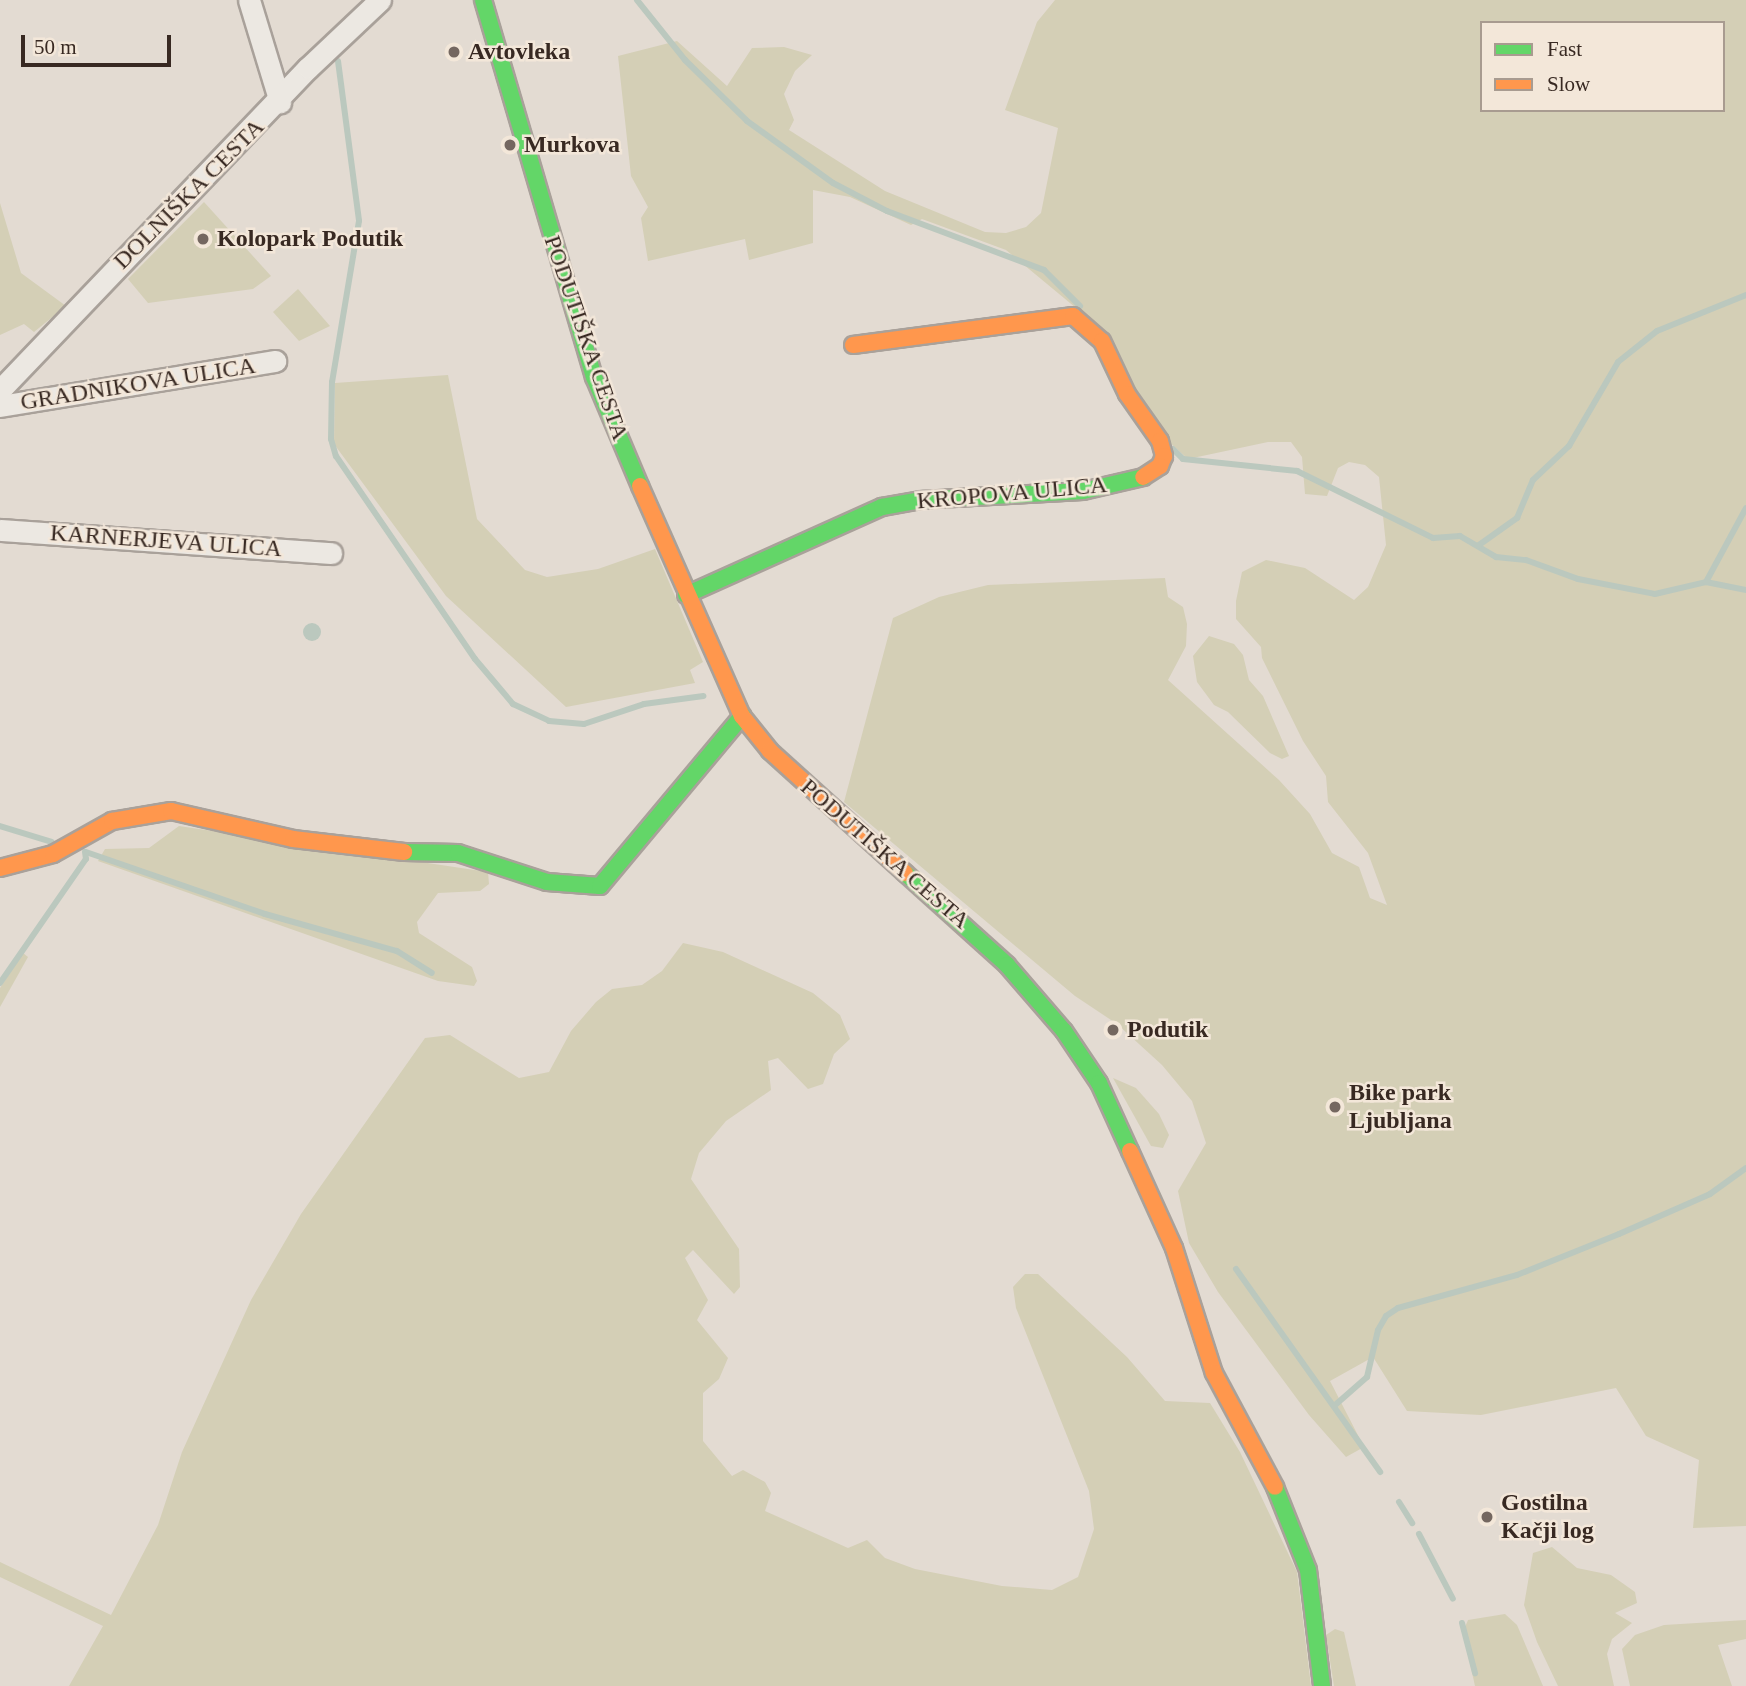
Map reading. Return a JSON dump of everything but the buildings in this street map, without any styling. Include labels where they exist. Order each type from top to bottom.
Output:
[{"type":"street","points":[[249,0],[279,102]]},
{"type":"street","name":"DOLNIŠKA CESTA","points":[[0,390],[380,0]]},
{"type":"street","name":"PODUTIŠKA CESTA","points":[[483,0],[594,377],[686,595],[742,716],[770,751],[1007,965],[1064,1031],[1099,1083],[1128,1139],[1174,1248],[1214,1373],[1289,1513],[1308,1570],[1322,1686]]},
{"type":"street","name":"KROPOVA ULICA","points":[[686,595],[882,507],[920,500],[1083,491],[1146,476],[1160,466],[1164,456],[1160,441],[1127,394],[1102,341],[1073,316],[853,345]]},
{"type":"street","name":"GRADNIKOVA ULICA","points":[[0,406],[275,361]]},
{"type":"street","name":"KARNERJEVA ULICA","points":[[0,530],[331,553]]},
{"type":"street","points":[[0,868],[53,854],[82,834],[112,821],[170,811],[293,839],[360,850],[458,853],[547,882],[600,886],[742,716]]},
{"type":"shaded area","points":[[1055,0],[1746,0],[1746,1526],[1693,1528],[1699,1460],[1646,1436],[1616,1388],[1481,1415],[1407,1411],[1373,1357],[1330,1381],[1364,1447],[1346,1457],[1309,1415],[1218,1292],[1189,1243],[1178,1191],[1206,1143],[1192,1101],[1162,1065],[1117,1024],[1075,996],[844,802],[893,618],[939,597],[988,585],[1165,578],[1168,597],[1183,607],[1187,624],[1186,646],[1168,680],[1279,780],[1310,814],[1332,853],[1359,867],[1370,898],[1387,905],[1368,853],[1328,802],[1326,776],[1303,741],[1262,658],[1261,647],[1236,619],[1236,601],[1242,572],[1266,560],[1305,568],[1354,600],[1368,587],[1386,545],[1379,477],[1365,465],[1349,462],[1338,468],[1327,496],[1305,494],[1302,457],[1291,442],[1268,442],[1188,459],[1167,440],[1076,308],[1006,250],[922,219],[911,225],[850,197],[813,190],[813,243],[749,260],[745,239],[648,261],[641,218],[648,207],[631,176],[618,56],[677,41],[727,86],[752,48],[784,47],[812,55],[795,71],[784,94],[794,120],[789,130],[885,191],[985,232],[1006,233],[1026,227],[1041,213],[1058,128],[1005,110],[1037,22]]},
{"type":"shaded area","name":"Kolopark Podutik","points":[[204,202],[271,276],[253,289],[148,303],[128,279]]},
{"type":"shaded area","points":[[0,203],[21,273],[66,306],[34,332],[24,324],[0,335]]},
{"type":"shaded area","points":[[298,289],[330,326],[299,341],[273,312]]},
{"type":"shaded area","points":[[448,375],[477,519],[525,570],[547,577],[598,569],[655,549],[703,662],[690,670],[695,683],[566,707],[446,596],[334,444],[335,383]]},
{"type":"shaded area","points":[[312,623],[320,628],[321,632],[316,640],[312,641],[304,636],[303,632],[308,624]]},
{"type":"shaded area","points":[[1209,636],[1234,644],[1243,655],[1249,680],[1263,696],[1289,756],[1282,759],[1270,753],[1228,712],[1214,705],[1197,682],[1193,656]]},
{"type":"shaded area","points":[[179,826],[488,872],[489,884],[480,891],[438,893],[417,922],[419,933],[472,967],[477,981],[474,986],[438,981],[98,861],[105,849],[149,848]]},
{"type":"shaded area","points":[[683,943],[723,952],[813,993],[840,1015],[850,1039],[834,1054],[823,1084],[808,1089],[778,1058],[768,1061],[771,1090],[726,1121],[699,1153],[691,1179],[739,1249],[740,1287],[734,1294],[693,1250],[685,1258],[708,1300],[697,1320],[728,1358],[719,1379],[703,1393],[703,1441],[732,1476],[743,1470],[765,1482],[771,1493],[765,1511],[848,1548],[867,1540],[885,1558],[915,1569],[1002,1586],[1052,1590],[1078,1577],[1094,1529],[1089,1491],[1016,1308],[1013,1287],[1025,1274],[1038,1274],[1127,1357],[1165,1401],[1210,1403],[1240,1452],[1297,1572],[1311,1686],[69,1686],[103,1626],[0,1577],[0,1562],[111,1615],[158,1525],[182,1452],[251,1300],[301,1214],[425,1038],[450,1035],[519,1078],[549,1072],[571,1031],[596,1002],[612,989],[642,985],[662,971]]},
{"type":"shaded area","points":[[23,953],[28,957],[0,1007],[0,988]]},
{"type":"shaded area","points":[[1113,1078],[1136,1088],[1159,1114],[1169,1135],[1163,1148],[1151,1146]]},
{"type":"shaded area","points":[[1552,1547],[1577,1568],[1611,1575],[1635,1592],[1637,1603],[1615,1613],[1632,1623],[1612,1639],[1607,1654],[1614,1686],[1558,1686],[1537,1642],[1524,1605],[1533,1553]]},
{"type":"shaded area","points":[[1505,1614],[1517,1625],[1543,1686],[1475,1686],[1463,1632],[1468,1620]]},
{"type":"shaded area","points":[[1746,1620],[1746,1639],[1718,1645],[1732,1686],[1630,1686],[1622,1649],[1635,1635],[1664,1625]]},
{"type":"shaded area","points":[[1335,1629],[1344,1632],[1356,1686],[1334,1686],[1326,1635]]},
{"type":"waterway","points":[[637,0],[685,60],[747,121],[833,183],[887,211],[1044,270],[1080,306]]},
{"type":"waterway","points":[[338,61],[359,221],[332,382],[331,439],[336,456],[475,659],[513,704],[549,721],[584,724],[644,704],[703,696]]},
{"type":"waterway","points":[[1479,545],[1517,518],[1533,480],[1569,446],[1618,362],[1657,331],[1746,295]]},
{"type":"waterway","points":[[1173,449],[1183,459],[1297,471],[1433,538],[1460,536],[1496,557],[1526,560],[1578,579],[1655,594],[1706,582],[1746,590]]},
{"type":"waterway","points":[[1706,582],[1746,508]]},
{"type":"waterway","points":[[0,826],[52,842]]},
{"type":"waterway","points":[[0,983],[86,859],[85,852]]},
{"type":"waterway","points":[[86,852],[265,914],[397,951],[432,973]]},
{"type":"waterway","points":[[1334,1406],[1367,1377],[1378,1330],[1386,1316],[1398,1308],[1517,1275],[1619,1234],[1710,1194],[1746,1168]]},
{"type":"waterway","points":[[1236,1269],[1380,1472]]},
{"type":"waterway","points":[[1399,1502],[1412,1523]]},
{"type":"waterway","points":[[1419,1534],[1453,1599]]},
{"type":"waterway","points":[[1462,1623],[1475,1673]]},
{"type":"traffic: fast","points":[[483,0],[594,377],[640,486]]},
{"type":"traffic: fast","points":[[686,595],[882,507],[920,500],[1083,491],[1143,477]]},
{"type":"traffic: fast","points":[[404,852],[458,853],[547,882],[600,886],[742,716]]},
{"type":"traffic: fast","points":[[905,873],[1007,965],[1064,1031],[1099,1083],[1130,1151]]},
{"type":"traffic: fast","points":[[1275,1487],[1308,1570],[1322,1686]]},
{"type":"traffic: slow","points":[[853,345],[1073,316],[1102,341],[1127,394],[1160,441],[1164,456],[1160,466],[1143,477]]},
{"type":"traffic: slow","points":[[640,486],[742,716],[770,751],[905,873]]},
{"type":"traffic: slow","points":[[0,868],[53,854],[112,821],[171,811],[293,839],[404,852]]},
{"type":"traffic: slow","points":[[1130,1151],[1174,1248],[1214,1373],[1275,1487]]},
{"type":"place","name":"Avtovleka","points":[[454,52]]},
{"type":"place","name":"Murkova","points":[[510,145]]},
{"type":"place","name":"Kolopark Podutik","points":[[203,239]]},
{"type":"place","name":"Podutik","points":[[1113,1030]]},
{"type":"place","name":"Bike park Ljubljana","points":[[1335,1107]]},
{"type":"place","name":"Gostilna Kačji log","points":[[1487,1517]]}]
